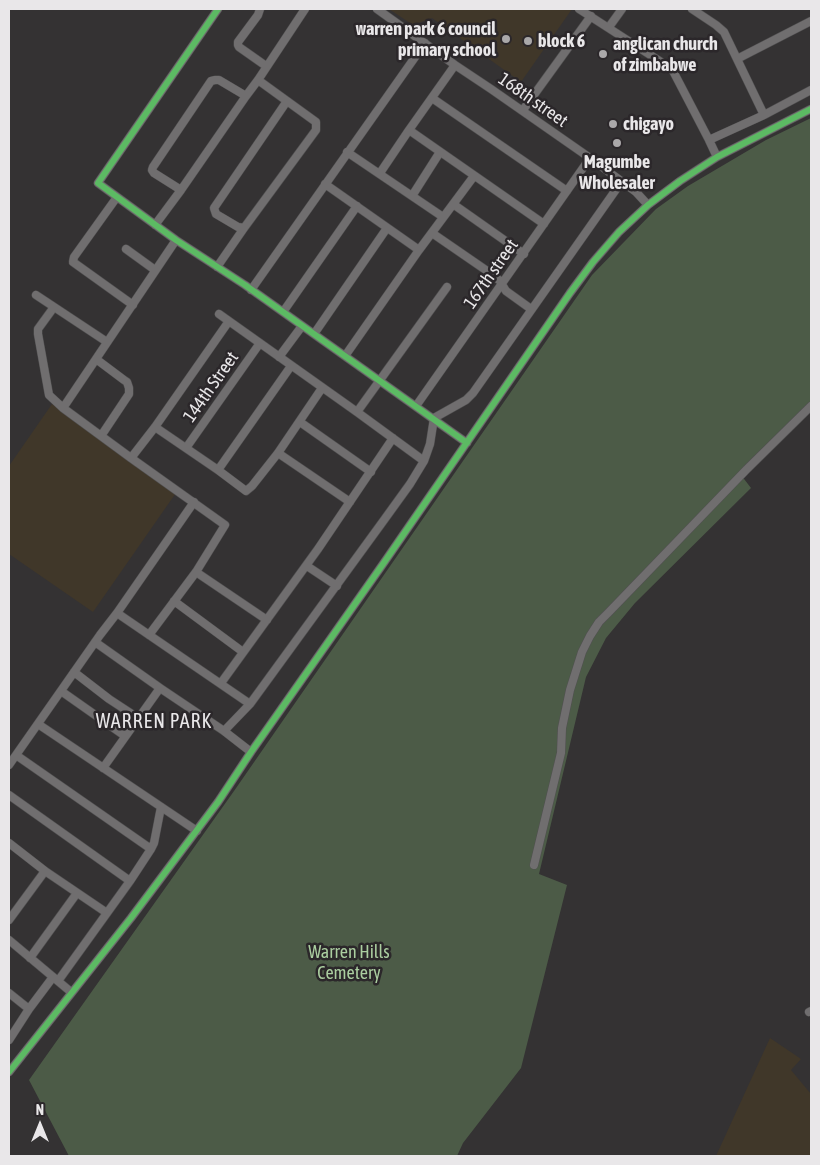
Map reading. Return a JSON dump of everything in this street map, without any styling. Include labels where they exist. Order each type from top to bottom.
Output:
[{"type":"street","points":[[218,9],[98,183],[176,240],[283,312],[467,442]]},
{"type":"street","points":[[260,9],[258,15],[238,42],[238,45],[266,66]]},
{"type":"street","points":[[155,225],[258,80],[305,9]]},
{"type":"street","name":"168th street","points":[[377,9],[622,181],[648,205]]},
{"type":"street","points":[[579,9],[672,70],[717,157]]},
{"type":"street","points":[[609,28],[622,9]]},
{"type":"street","points":[[695,10],[724,32],[764,114]]},
{"type":"street","points":[[523,110],[591,16]]},
{"type":"street","points":[[737,59],[811,21]]},
{"type":"street","points":[[251,290],[425,43]]},
{"type":"street","points":[[380,174],[455,64]]},
{"type":"street","points":[[181,190],[152,170],[211,81],[219,80],[246,96]]},
{"type":"street","points":[[217,267],[316,130],[316,122],[258,80]]},
{"type":"street","points":[[709,140],[811,90]]},
{"type":"street","points":[[432,98],[567,191]]},
{"type":"street","points":[[244,228],[238,227],[216,214],[214,208],[287,101]]},
{"type":"street","points":[[9,1072],[131,918],[218,802],[582,276],[614,238],[648,205],[680,181],[717,157],[811,108]]},
{"type":"street","points":[[409,130],[544,224]]},
{"type":"street","points":[[347,152],[443,217]]},
{"type":"street","points":[[412,196],[440,152]]},
{"type":"street","name":"167th street","points":[[416,406],[590,158]]},
{"type":"street","points":[[345,356],[419,250],[474,176]]},
{"type":"street","points":[[434,418],[456,407],[469,397],[622,181]]},
{"type":"street","points":[[325,184],[419,250]]},
{"type":"street","points":[[117,197],[74,257],[73,262],[133,305]]},
{"type":"street","points":[[453,204],[524,254]]},
{"type":"street","points":[[283,312],[357,206]]},
{"type":"street","points":[[314,334],[387,228]]},
{"type":"street","points":[[432,233],[494,275],[510,294],[531,310]]},
{"type":"street","points":[[63,408],[176,240]]},
{"type":"street","points":[[126,249],[155,270]]},
{"type":"street","points":[[357,412],[447,287]]},
{"type":"street","points":[[36,295],[107,342]]},
{"type":"street","points":[[54,307],[38,329],[50,395],[63,408],[225,525],[196,572],[150,635]]},
{"type":"street","points":[[219,314],[424,461]]},
{"type":"street","points":[[131,458],[229,321]]},
{"type":"street","points":[[279,357],[302,326]]},
{"type":"street","name":"144th Street","points":[[186,448],[260,343]]},
{"type":"street","points":[[96,359],[127,382],[129,388],[129,394],[101,436]]},
{"type":"street","points":[[218,470],[292,366]]},
{"type":"street","points":[[155,427],[246,491],[278,452],[322,388]]},
{"type":"street","points":[[534,865],[561,753],[562,728],[570,690],[582,652],[590,636],[599,622],[747,469],[811,406]]},
{"type":"street","points":[[224,731],[250,704],[410,484],[424,461],[430,444],[434,418]]},
{"type":"street","points":[[300,422],[371,472]]},
{"type":"street","points":[[221,683],[307,566],[393,438]]},
{"type":"street","points":[[278,452],[350,502]]},
{"type":"street","points":[[9,765],[194,502]]},
{"type":"street","points":[[307,566],[337,586]]},
{"type":"street","points":[[196,572],[266,620]]},
{"type":"street","points":[[174,601],[244,652]]},
{"type":"street","points":[[117,613],[250,704]]},
{"type":"street","points":[[95,642],[224,731],[251,752]]},
{"type":"street","points":[[74,672],[138,718]]},
{"type":"street","points":[[103,768],[160,688]]},
{"type":"street","points":[[61,691],[125,736]]},
{"type":"street","points":[[38,724],[197,831]]},
{"type":"street","points":[[16,754],[151,850]]},
{"type":"street","points":[[9,795],[130,881]]},
{"type":"street","points":[[9,1040],[29,1010],[56,979],[107,913],[151,850],[156,836],[161,806]]},
{"type":"street","points":[[9,843],[45,871],[107,913]]},
{"type":"street","points":[[9,920],[45,871]]},
{"type":"street","points":[[30,958],[77,892]]},
{"type":"street","points":[[9,940],[71,992]]},
{"type":"street","points":[[9,993],[29,1010]]},
{"type":"shaded area","name":"warren park 6 council primary school","points":[[389,9],[572,9],[521,82],[432,18],[413,25]]},
{"type":"shaded area","points":[[52,404],[178,490],[93,612],[9,554],[9,466]]},
{"type":"shaded area","points":[[770,1038],[801,1059],[791,1070],[811,1094],[811,1156],[716,1156]]},
{"type":"green space","name":"Warren Hills Cemetery","points":[[811,118],[811,403],[741,475],[751,488],[635,603],[606,638],[586,677],[539,874],[567,885],[521,1068],[463,1143],[457,1156],[69,1156],[29,1080],[234,791],[592,275],[656,209],[688,186],[766,140]]},
{"type":"cycle path","points":[[218,9],[98,183],[176,240],[245,285],[467,443]]},
{"type":"cycle path","points":[[9,1072],[131,918],[218,802],[593,262],[619,232],[648,205],[680,181],[717,157],[811,109]]},
{"type":"place","name":"warren park 6 council primary school","points":[[506,39]]},
{"type":"place","name":"block 6","points":[[528,41]]},
{"type":"place","name":"anglican church of zimbabwe","points":[[603,54]]},
{"type":"place","name":"chigayo","points":[[613,124]]},
{"type":"place","name":"Magumbe Wholesaler","points":[[617,143]]},
{"type":"district","name":"WARREN PARK","points":[[154,722]]}]
